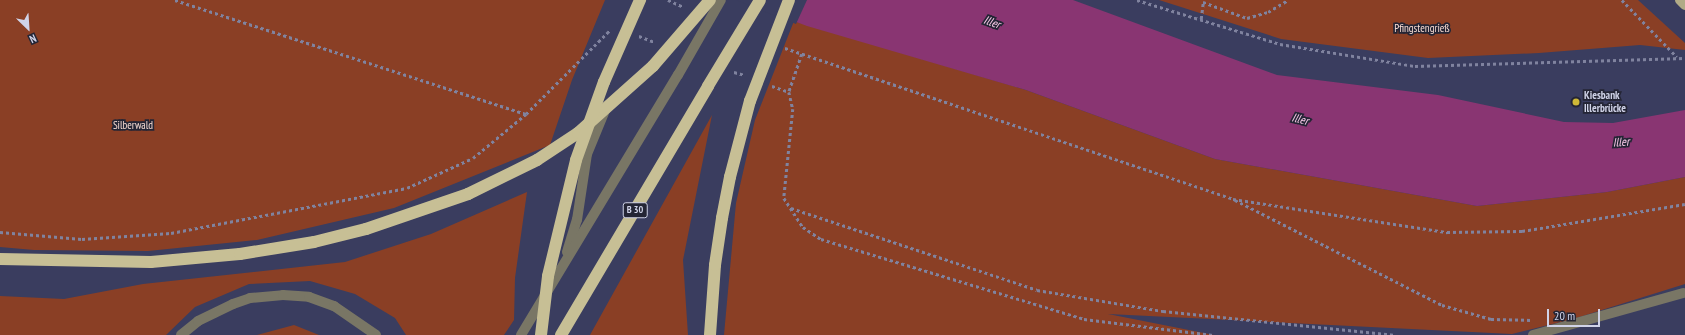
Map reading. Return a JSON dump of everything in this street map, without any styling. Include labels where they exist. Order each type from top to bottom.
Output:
[{"type":"highway","points":[[541,335],[548,276],[576,160],[604,82],[640,0]]},
{"type":"highway","points":[[0,260],[158,262],[240,254],[314,242],[410,216],[501,179],[542,156],[578,133],[653,66],[710,0]]},
{"type":"highway","name":"B 30","points":[[561,335],[760,0]]},
{"type":"highway","points":[[710,335],[715,266],[730,177],[750,101],[789,0]]},
{"type":"main road","points":[[1680,0],[1685,5]]},
{"type":"lane","name":"B 30","points":[[521,335],[557,278],[721,0]]},
{"type":"lane","points":[[557,278],[577,220],[587,154],[606,108]]},
{"type":"lane","points":[[1533,335],[1683,293]]},
{"type":"lane","points":[[181,335],[198,321],[233,304],[250,298],[284,295],[309,297],[334,306],[376,335]]},
{"type":"path","points":[[175,0],[526,114]]},
{"type":"path","points":[[1137,0],[1280,44],[1415,66],[1685,58]]},
{"type":"path","points":[[1201,19],[1203,2],[1247,18],[1268,12],[1288,0]]},
{"type":"path","points":[[1622,0],[1677,58]]},
{"type":"path","points":[[0,232],[82,239],[171,233],[407,188],[473,158],[526,114],[614,26]]},
{"type":"path","points":[[1213,335],[1084,319],[821,239],[803,227],[784,198],[793,109],[789,92],[802,54],[1233,199],[1442,305],[1490,319],[1532,320]]},
{"type":"path","points":[[1233,199],[1447,232],[1522,231],[1685,204]]},
{"type":"path","points":[[791,208],[1037,290],[1163,311],[1396,335]]},
{"type":"green space","name":"Silberwald","points":[[0,0],[605,0],[572,80],[550,145],[394,208],[257,240],[148,251],[34,250],[0,247]]},
{"type":"green space","name":"Pfingstengrieß","points":[[1159,0],[1638,0],[1685,43],[1685,50],[1640,45],[1539,53],[1428,58],[1281,39]]},
{"type":"green space","points":[[794,21],[1026,90],[1215,159],[1477,206],[1607,192],[1685,177],[1685,284],[1573,319],[1512,334],[1108,314],[1214,335],[724,335],[736,203],[755,120]]},
{"type":"green space","points":[[712,115],[683,260],[688,335],[590,335]]},
{"type":"green space","points":[[527,192],[515,278],[514,320],[504,335],[406,335],[395,318],[355,294],[310,281],[249,284],[195,307],[166,335],[0,335],[0,296],[64,299],[143,284],[345,262],[431,234]]},
{"type":"green space","points":[[294,325],[319,335],[257,335]]},
{"type":"water","name":"Iller","points":[[738,0],[1073,0],[1277,75],[1438,95],[1564,122],[1613,123],[1685,110],[1685,177],[1607,192],[1477,206],[1215,159],[1026,90],[807,26]]},
{"type":"pier","points":[[736,0],[807,0],[796,24]]},
{"type":"place","name":"Kiesbank Illerbrücke","points":[[1576,102]]}]
